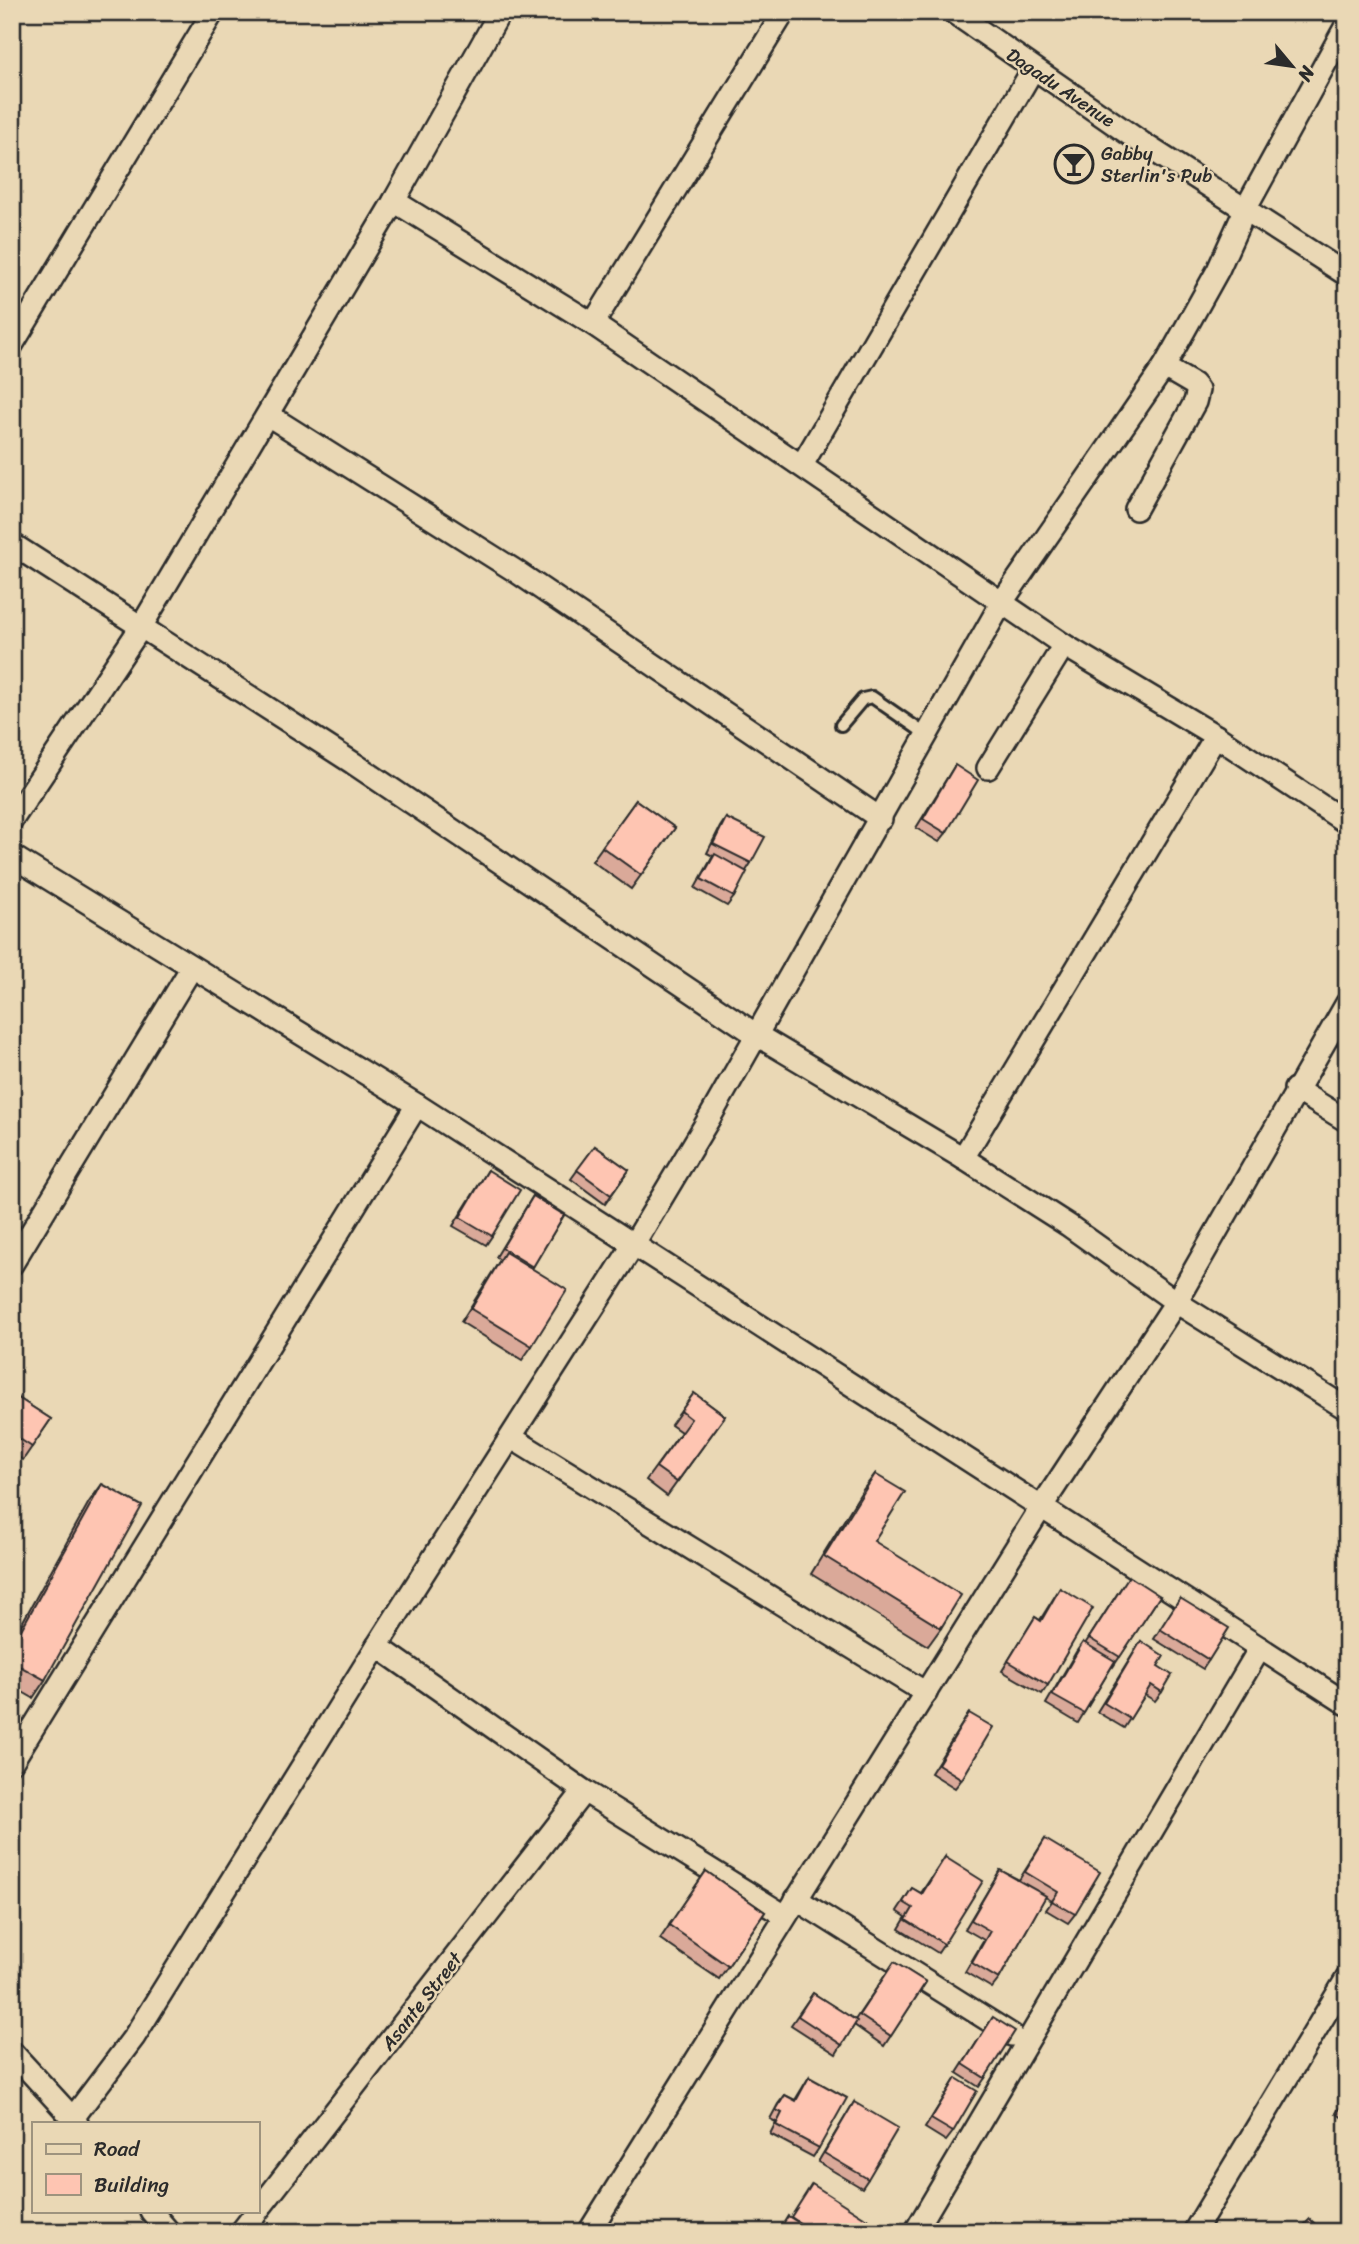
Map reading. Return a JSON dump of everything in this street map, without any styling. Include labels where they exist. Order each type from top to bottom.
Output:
[{"type":"street","points":[[12,345],[213,12]]},
{"type":"street","points":[[593,324],[714,131],[784,12]]},
{"type":"street","name":"Dagadu Avenue","points":[[953,12],[1033,69],[1347,275]]},
{"type":"street","points":[[12,820],[141,627],[394,201],[500,13]]},
{"type":"street","points":[[12,2052],[75,2121],[134,2037],[377,1646],[634,1244],[881,819],[1002,602],[1164,367],[1218,270],[1245,208],[1347,24]]},
{"type":"street","points":[[802,465],[1033,69]]},
{"type":"street","points":[[394,201],[593,324],[1064,645],[1216,736],[1347,822]]},
{"type":"street","points":[[1136,509],[1195,402],[1198,390],[1193,384],[1164,367]]},
{"type":"street","points":[[268,415],[524,576],[881,819]]},
{"type":"street","points":[[12,544],[353,762],[755,1034],[963,1158],[1068,1225],[1176,1302],[1347,1409]]},
{"type":"street","points":[[988,768],[1064,645]]},
{"type":"street","points":[[963,1158],[1216,736]]},
{"type":"street","points":[[12,856],[417,1105],[1347,1704]]},
{"type":"street","points":[[12,1264],[192,967]]},
{"type":"street","points":[[589,2232],[1042,1506],[1176,1302],[1295,1088],[1347,1003]]},
{"type":"street","points":[[1295,1088],[1347,1121]]},
{"type":"street","points":[[12,1762],[417,1105]]},
{"type":"street","points":[[513,1437],[926,1693]]},
{"type":"street","points":[[377,1646],[584,1791],[791,1907],[1026,2044]]},
{"type":"street","points":[[915,2232],[1260,1648]]},
{"type":"street","name":"Asante Street","points":[[259,2209],[584,1791]]},
{"type":"street","points":[[1194,2232],[1347,1978]]},
{"type":"street","points":[[152,2212],[169,2232]]},
{"type":"street","name":"Asante Street","points":[[241,2232],[257,2212]]},
{"type":"lane","points":[[841,725],[863,699],[872,697],[927,735]]},
{"type":"building","points":[[955,765],[978,780],[946,833],[923,819]]},
{"type":"building","points":[[636,800],[675,828],[641,875],[602,847]]},
{"type":"building","points":[[726,818],[765,837],[751,863],[713,844]]},
{"type":"building","points":[[715,854],[747,872],[734,897],[701,879]]},
{"type":"building","points":[[595,1146],[629,1170],[611,1195],[577,1170]]},
{"type":"building","points":[[488,1170],[520,1190],[492,1236],[460,1217]]},
{"type":"building","points":[[533,1196],[564,1215],[533,1267],[502,1248]]},
{"type":"building","points":[[505,1252],[567,1290],[532,1346],[471,1309]]},
{"type":"building","points":[[694,1393],[725,1416],[677,1482],[656,1467],[691,1419],[681,1411]]},
{"type":"building","points":[[12,1394],[51,1419],[32,1447],[12,1434]]},
{"type":"building","points":[[875,1474],[905,1492],[874,1541],[961,1595],[941,1628],[824,1556]]},
{"type":"building","points":[[102,1484],[142,1506],[45,1680],[12,1662],[12,1646]]},
{"type":"building","points":[[1129,1576],[1160,1596],[1120,1657],[1089,1638]]},
{"type":"building","points":[[1060,1588],[1093,1608],[1048,1685],[1008,1661],[1035,1617],[1041,1621]]},
{"type":"building","points":[[1180,1598],[1229,1628],[1209,1660],[1160,1629]]},
{"type":"building","points":[[1141,1641],[1164,1656],[1158,1666],[1172,1675],[1162,1692],[1151,1685],[1130,1719],[1104,1703]]},
{"type":"building","points":[[1083,1642],[1115,1661],[1084,1713],[1052,1695]]},
{"type":"building","points":[[969,1713],[993,1727],[962,1779],[938,1764]]},
{"type":"building","points":[[1045,1839],[1100,1872],[1075,1914],[1052,1901],[1058,1892],[1025,1872]]},
{"type":"building","points":[[945,1857],[983,1881],[944,1944],[906,1920],[913,1908],[903,1902],[912,1888],[922,1894]]},
{"type":"building","points":[[1000,1870],[1046,1896],[999,1979],[972,1963],[990,1931],[971,1920]]},
{"type":"building","points":[[706,1871],[765,1912],[728,1966],[669,1925]]},
{"type":"building","points":[[894,1962],[926,1982],[891,2036],[859,2015]]},
{"type":"building","points":[[813,1993],[857,2021],[842,2045],[798,2016]]},
{"type":"building","points":[[993,2017],[1015,2031],[985,2078],[963,2064]]},
{"type":"building","points":[[809,2077],[847,2098],[819,2148],[776,2125],[782,2113],[776,2110],[785,2095],[796,2101]]},
{"type":"building","points":[[956,2078],[977,2091],[953,2132],[931,2119]]},
{"type":"building","points":[[1347,2098],[1347,2114],[1339,2109]]},
{"type":"building","points":[[854,2102],[898,2128],[868,2179],[824,2153]]},
{"type":"building","points":[[812,2184],[878,2226],[874,2232],[813,2232],[791,2217]]},
{"type":"building","points":[[788,2216],[813,2232],[778,2232]]},
{"type":"building","points":[[1310,2219],[1321,2230],[1319,2232],[1307,2232],[1302,2227]]},
{"type":"place","name":"Gabby Sterlin's Pub","points":[[1074,164]]}]
